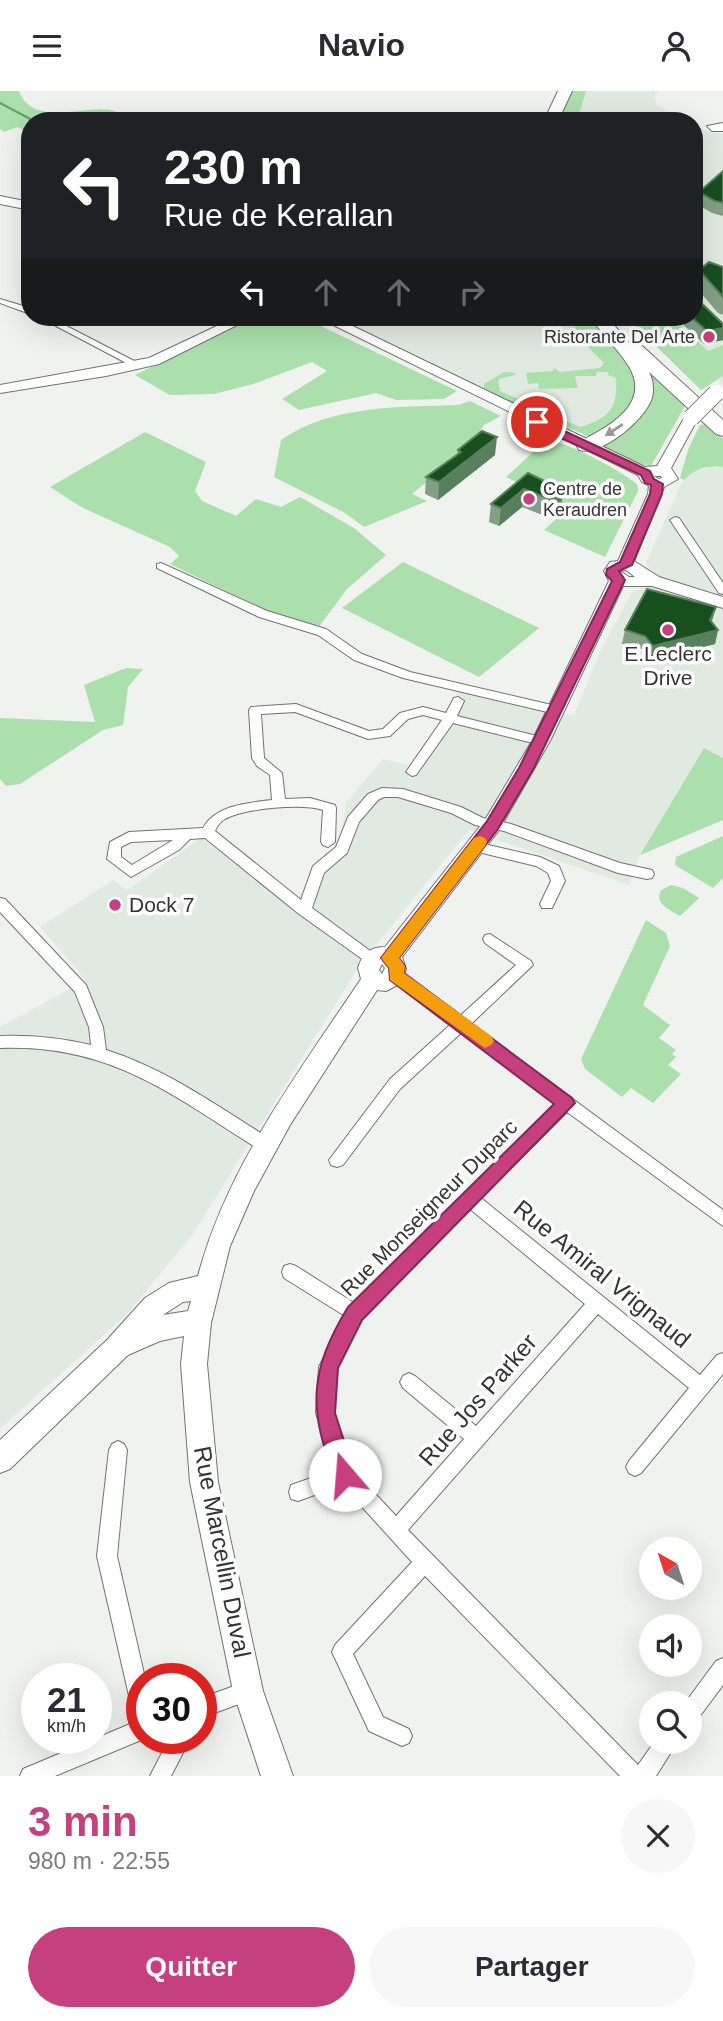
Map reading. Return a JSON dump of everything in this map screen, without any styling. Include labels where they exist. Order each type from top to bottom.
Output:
[{"type":"highway","points":[[555,112],[565,91]]},
{"type":"highway","points":[[544,112],[550,94]]},
{"type":"highway","points":[[586,446],[627,421],[638,410],[644,397],[642,375],[606,326]]},
{"type":"highway","points":[[614,326],[723,430]]},
{"type":"highway","points":[[626,326],[651,352],[723,417]]},
{"type":"main road","points":[[0,200],[21,204]]},
{"type":"main road","points":[[0,389],[137,365],[170,354],[228,326]]},
{"type":"main road","points":[[332,326],[655,476]]},
{"type":"main road","points":[[343,326],[448,376],[470,390]]},
{"type":"main road","name":"Rue Marcellin Duval","points":[[276,1776],[248,1691],[204,1482],[194,1364],[198,1323],[206,1286],[225,1228],[266,1145],[383,968],[492,825],[541,741],[556,710],[634,576],[656,494],[655,476],[691,418],[720,390]]},
{"type":"main road","points":[[634,576],[723,603]]},
{"type":"main road","points":[[0,1459],[162,1302],[178,1291],[206,1286]]},
{"type":"main road","points":[[116,1349],[142,1334],[172,1324],[198,1323]]},
{"type":"street","points":[[3,301],[21,308]]},
{"type":"street","points":[[61,326],[137,365]]},
{"type":"street","points":[[675,520],[723,591]]},
{"type":"street","points":[[161,566],[263,614],[322,632],[358,657],[407,675],[556,710]]},
{"type":"street","points":[[412,772],[450,718],[458,701]]},
{"type":"street","points":[[279,804],[276,773],[258,758],[255,710],[296,708],[368,735],[386,733],[412,712],[423,711],[541,741]]},
{"type":"street","points":[[304,910],[318,870],[342,850],[353,820],[373,797],[382,793],[398,792],[492,825],[506,827],[618,868],[647,874]]},
{"type":"street","points":[[207,833],[214,821],[225,814],[279,804],[324,804],[330,809],[328,842]]},
{"type":"street","points":[[186,835],[174,847],[131,873],[114,859],[114,845],[129,837],[207,833],[216,838],[304,910],[462,1023],[723,1219]]},
{"type":"street","points":[[475,847],[540,862],[554,870],[558,881],[547,904]]},
{"type":"street","points":[[0,903],[81,989],[96,1027],[99,1053]]},
{"type":"street","points":[[337,1160],[395,1084],[526,965],[490,939]]},
{"type":"street","points":[[0,1042],[23,1040],[99,1053],[151,1074],[266,1145]]},
{"type":"street","name":"Rue Monseigneur Duparc","points":[[566,1103],[471,1201],[355,1313],[328,1367],[325,1413],[345,1475],[395,1531],[635,1776]]},
{"type":"street","name":"Rue Amiral Vrignaud","points":[[471,1201],[701,1387]]},
{"type":"street","points":[[290,1272],[355,1313]]},
{"type":"street","name":"Rue Jos Parker","points":[[395,1531],[598,1302]]},
{"type":"street","points":[[635,1467],[723,1361]]},
{"type":"street","points":[[409,1382],[477,1438]]},
{"type":"street","points":[[118,1450],[107,1556],[131,1663]]},
{"type":"street","points":[[298,1492],[345,1475]]},
{"type":"street","points":[[401,1736],[376,1724],[342,1652],[425,1562]]},
{"type":"street","points":[[702,1697],[723,1668]]},
{"type":"street","points":[[217,1702],[248,1691]]},
{"type":"street","points":[[30,1776],[126,1736]]},
{"type":"street","points":[[160,1776],[172,1754]]},
{"type":"street","points":[[642,1776],[658,1754]]},
{"type":"shaded area","points":[[578,91],[661,91],[655,95],[656,105],[670,112],[572,112]]},
{"type":"shaded area","points":[[703,129],[723,134],[723,388],[701,351],[677,326],[703,326]]},
{"type":"shaded area","points":[[355,326],[579,326],[617,364],[618,405],[587,429],[565,426]]},
{"type":"shaded area","points":[[710,467],[723,467],[723,758],[704,748],[640,855],[629,885],[469,830],[358,968],[193,1234],[128,1313],[0,1429],[0,1027],[86,980],[40,927],[113,880],[127,890],[201,838],[294,905],[317,864],[340,843],[346,803],[383,759],[410,765],[443,721],[458,692],[574,715],[601,650],[632,592],[646,586],[653,574],[646,563],[680,486],[689,473]]},
{"type":"green space","points":[[0,91],[19,91],[26,102],[47,112],[21,112],[21,129],[17,127],[4,132],[0,129]]},
{"type":"green space","points":[[569,91],[586,91],[580,112],[560,112]]},
{"type":"green space","points":[[100,109],[116,112],[71,112]]},
{"type":"green space","points":[[234,326],[321,326],[457,391],[444,399],[396,400],[376,393],[299,410],[282,399],[327,371],[312,362],[253,384],[214,394],[170,395],[135,375]]},
{"type":"green space","points":[[601,326],[628,360],[638,385],[632,409],[592,438],[490,394],[492,392],[484,388],[484,384],[504,372],[515,373],[516,375],[498,379],[500,391],[580,427],[605,416],[613,405],[616,389],[616,378],[608,375],[608,372],[597,372],[596,376],[575,376],[578,388],[539,389],[538,383],[528,384],[526,373],[553,371],[554,368],[560,372],[600,368],[604,363],[569,328]]},
{"type":"green space","points":[[635,326],[682,326],[708,351],[723,345],[723,376],[701,390]]},
{"type":"green space","points":[[638,359],[685,406],[651,466],[634,463],[597,446],[636,422],[650,405],[652,383]]},
{"type":"green space","points":[[470,401],[501,416],[484,425],[471,446],[412,494],[427,501],[364,527],[345,513],[274,477],[281,440],[321,420],[366,410],[458,405]]},
{"type":"green space","points":[[707,424],[723,439],[723,467],[702,469],[684,480],[680,478],[688,450],[700,425]]},
{"type":"green space","points":[[145,432],[206,462],[195,491],[202,501],[236,516],[256,499],[281,507],[300,497],[354,528],[386,555],[347,589],[315,632],[259,614],[252,604],[170,564],[179,556],[170,547],[83,508],[50,487]]},
{"type":"green space","points":[[546,440],[593,458],[637,484],[638,491],[605,557],[544,530],[567,506],[506,477]]},
{"type":"green space","points":[[403,562],[539,628],[479,677],[342,608]]},
{"type":"green space","points":[[126,668],[143,669],[128,687],[123,725],[103,730],[20,784],[6,786],[0,779],[0,718],[95,722],[84,685]]},
{"type":"green space","points":[[704,748],[723,758],[723,820],[640,855]]},
{"type":"green space","points":[[723,836],[723,878],[713,888],[675,865],[676,857]]},
{"type":"green space","points":[[671,885],[683,888],[699,898],[680,916],[664,906],[659,899],[661,890]]},
{"type":"green space","points":[[646,920],[666,933],[670,946],[643,1005],[670,1025],[659,1038],[676,1050],[672,1054],[676,1057],[668,1065],[681,1074],[653,1103],[631,1088],[622,1097],[585,1069],[581,1059]]},
{"type":"building","points":[[723,171],[723,203],[703,194],[703,188]]},
{"type":"building","points":[[709,262],[723,267],[723,297],[703,274],[703,267]]},
{"type":"building","points":[[703,305],[723,324],[723,328],[707,331],[701,326]]},
{"type":"building","points":[[482,431],[497,437],[439,482],[426,477],[461,452],[458,450]]},
{"type":"building","points":[[528,473],[563,490],[552,500],[524,489],[501,508],[491,504]]},
{"type":"building","name":"E.Leclerc Drive","points":[[647,589],[716,607],[710,620],[718,630],[653,646],[645,636],[625,630]]},
{"type":"waterway","points":[[0,103],[21,114]]},
{"type":"slow traffic","points":[[480,842],[389,958],[397,966],[396,976],[485,1041]]},
{"type":"place","name":"Ristorante Del Arte","points":[[709,337]]},
{"type":"place","name":"Centre de Keraudren","points":[[529,499]]},
{"type":"place","name":"E.Leclerc Drive","points":[[668,630]]},
{"type":"place","name":"Dock 7","points":[[115,905]]},
{"type":"route","points":[[345,1475],[325,1413],[328,1367],[355,1313],[471,1201],[566,1103],[396,976],[397,966],[389,958],[492,825],[526,768],[618,580],[612,571],[616,566],[625,565],[656,494],[657,484],[649,481],[646,473],[537,422]]}]
